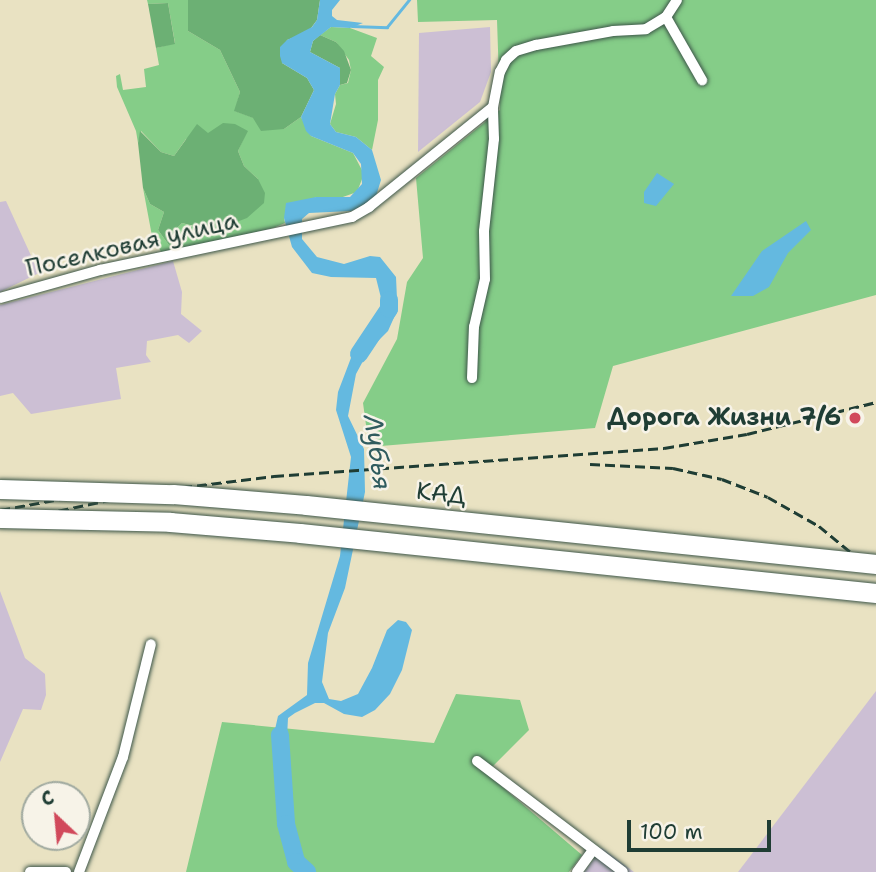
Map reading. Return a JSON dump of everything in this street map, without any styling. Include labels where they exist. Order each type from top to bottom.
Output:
[{"type":"highway","name":"КАД","points":[[0,489],[173,494],[306,505],[876,564]]},
{"type":"highway","points":[[0,518],[170,522],[300,533],[876,593]]},
{"type":"street","points":[[472,378],[474,327],[485,279],[485,212],[494,139],[493,107],[500,72],[516,51],[613,31],[646,29],[666,17],[677,0]]},
{"type":"street","points":[[666,17],[702,80]]},
{"type":"street","name":"Поселковая улица","points":[[0,298],[100,270],[352,217],[369,207],[493,107]]},
{"type":"street","points":[[79,872],[123,757],[151,644]]},
{"type":"street","points":[[477,761],[623,872]]},
{"type":"street","points":[[577,872],[592,851]]},
{"type":"street","points":[[30,872],[66,872]]},
{"type":"shaded area","points":[[490,27],[491,72],[480,102],[418,152],[419,33]]},
{"type":"shaded area","points":[[6,201],[39,273],[0,292],[0,202]]},
{"type":"shaded area","points":[[173,261],[182,292],[181,314],[202,331],[189,343],[178,335],[147,341],[146,355],[151,362],[116,368],[121,399],[31,414],[13,393],[0,396],[0,305]]},
{"type":"shaded area","points":[[0,591],[25,658],[45,674],[46,695],[41,710],[23,709],[0,762]]},
{"type":"shaded area","points":[[876,691],[876,872],[738,872]]},
{"type":"shaded area","points":[[602,848],[634,872],[584,872]]},
{"type":"green space","points":[[147,0],[188,0],[188,31],[220,50],[240,92],[235,111],[284,129],[301,117],[311,136],[353,153],[364,174],[357,192],[340,198],[316,197],[284,218],[285,223],[273,228],[163,255],[152,236],[143,188],[150,204],[164,212],[158,230],[171,248],[176,229],[182,223],[196,227],[258,179],[244,166],[238,151],[247,131],[208,133],[186,139],[174,156],[161,152],[141,131],[138,143],[136,131],[117,87],[116,76],[120,74],[123,90],[146,87],[144,69],[159,65],[156,48],[175,43],[168,3],[148,4]]},
{"type":"green space","points":[[188,0],[320,0],[317,20],[308,32],[287,40],[282,63],[307,78],[314,90],[301,117],[284,129],[261,131],[253,118],[234,111],[240,92],[220,50],[188,31]]},
{"type":"green space","points":[[417,0],[876,0],[876,295],[613,366],[595,428],[369,447],[363,403],[397,339],[407,282],[423,258],[416,178],[500,110],[497,20],[418,22]]},
{"type":"green space","points":[[168,3],[175,44],[156,48],[148,4]]},
{"type":"green space","points":[[331,27],[350,28],[377,38],[371,56],[384,67],[378,80],[378,120],[372,150],[356,137],[336,132],[330,124],[336,104],[335,94],[340,85],[348,83],[351,70],[349,60],[336,42],[320,35]]},
{"type":"green space","points":[[320,35],[336,42],[344,51],[351,70],[347,83],[340,85],[340,68],[310,52],[313,41]]},
{"type":"green space","points":[[223,123],[235,124],[248,131],[238,151],[244,166],[258,179],[265,193],[264,203],[247,218],[213,231],[182,223],[176,229],[178,243],[171,248],[158,230],[164,212],[150,204],[143,188],[138,143],[140,131],[161,152],[174,156],[197,124],[208,133]]},
{"type":"green space","points":[[456,694],[520,700],[529,730],[486,773],[582,855],[569,872],[186,872],[222,722],[434,743]]},
{"type":"water","points":[[320,0],[340,0],[332,10],[332,16],[337,20],[363,23],[350,28],[331,27],[313,41],[310,52],[340,68],[340,85],[335,94],[330,124],[336,132],[356,137],[372,150],[381,180],[376,196],[368,204],[351,211],[309,213],[302,219],[302,239],[317,257],[344,264],[370,256],[380,257],[396,277],[397,299],[396,313],[388,331],[369,350],[356,374],[348,416],[364,449],[365,492],[345,588],[328,633],[322,682],[329,699],[341,701],[358,694],[387,630],[398,620],[406,622],[412,630],[402,670],[390,694],[375,710],[362,717],[344,714],[324,703],[315,703],[295,713],[288,718],[286,758],[278,760],[274,734],[278,716],[307,695],[308,663],[340,556],[351,457],[336,410],[338,392],[354,350],[379,324],[384,310],[376,278],[331,277],[312,273],[292,247],[284,218],[286,203],[316,197],[350,197],[362,184],[361,164],[353,153],[311,136],[306,131],[301,117],[314,90],[307,78],[282,63],[280,56],[280,47],[287,40],[312,27],[317,20]]},
{"type":"water","points":[[657,173],[674,184],[656,206],[644,203],[644,192]]},
{"type":"water","points":[[806,221],[811,230],[788,253],[769,287],[753,296],[731,296],[762,251]]},
{"type":"waterway","points":[[352,26],[387,27],[409,0]]},
{"type":"waterway","name":"Лубья","points":[[359,354],[389,309],[389,300]]},
{"type":"waterway","name":"Лубья","points":[[280,735],[286,824],[296,862],[307,872]]},
{"type":"railway","points":[[0,523],[152,491],[274,476],[664,448],[747,434],[876,402]]},
{"type":"railway","points":[[590,464],[673,468],[722,479],[768,497],[819,526],[876,573]]},
{"type":"railway","points":[[0,510],[120,488]]},
{"type":"place","name":"Дорога Жизни 7/6","points":[[855,418]]}]
